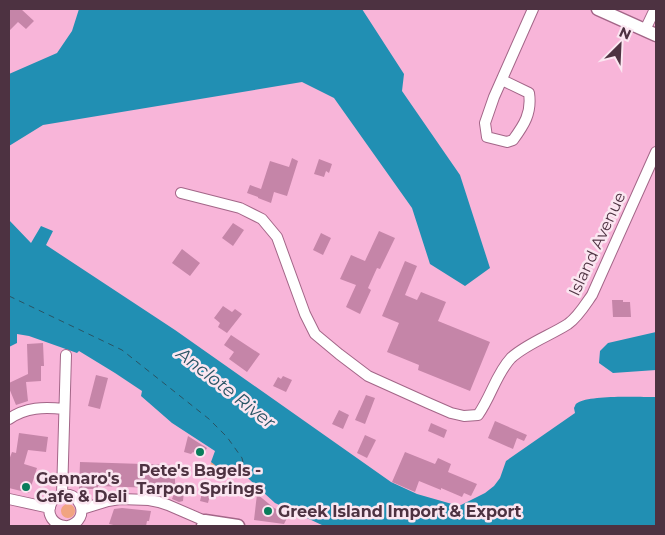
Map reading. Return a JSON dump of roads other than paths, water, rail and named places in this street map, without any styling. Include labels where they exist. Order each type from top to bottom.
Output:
[{"type":"street","points":[[502,80],[529,93],[530,103],[525,124],[513,140],[507,142],[488,136],[485,123],[502,80],[533,9]]},
{"type":"street","points":[[598,9],[651,33],[654,9]]},
{"type":"street","name":"Island Avenue","points":[[181,193],[240,208],[262,219],[277,237],[315,334],[338,354],[368,376],[428,403],[451,413],[464,416],[478,415],[501,372],[512,358],[569,323],[582,311],[592,295],[655,158]]},
{"type":"street","points":[[62,495],[66,355]]},
{"type":"street","points":[[9,420],[27,410],[42,407],[64,408]]},
{"type":"street","points":[[62,495],[73,496],[77,499],[82,509],[80,518],[76,522],[64,526],[54,521],[50,513],[54,499],[62,495]]},
{"type":"street","points":[[9,499],[50,508]]},
{"type":"street","points":[[82,509],[120,499],[149,500],[168,505],[204,524],[238,526]]},
{"type":"water","points":[[79,9],[362,9],[404,74],[402,91],[460,175],[490,268],[465,286],[430,264],[412,208],[334,98],[302,82],[43,125],[9,146],[9,74],[57,53],[72,31]]},
{"type":"water","name":"Anclote River","points":[[9,220],[31,243],[41,226],[53,231],[46,245],[175,330],[391,482],[417,494],[459,506],[485,493],[494,486],[500,478],[506,461],[575,413],[574,408],[576,404],[586,400],[605,397],[656,397],[656,526],[324,526],[275,503],[238,469],[224,472],[211,462],[215,451],[172,423],[141,396],[142,391],[79,351],[77,353],[29,336],[17,334],[17,343],[9,347]]},
{"type":"water","points":[[656,332],[656,370],[613,373],[599,363],[600,351],[608,343]]},
{"type":"place","name":"Pete's Bagels - Tarpon Springs","points":[[200,452]]},
{"type":"place","name":"Gennaro's Cafe & Deli","points":[[26,487]]},
{"type":"place","name":"Greek Island Import & Export","points":[[268,511]]}]
